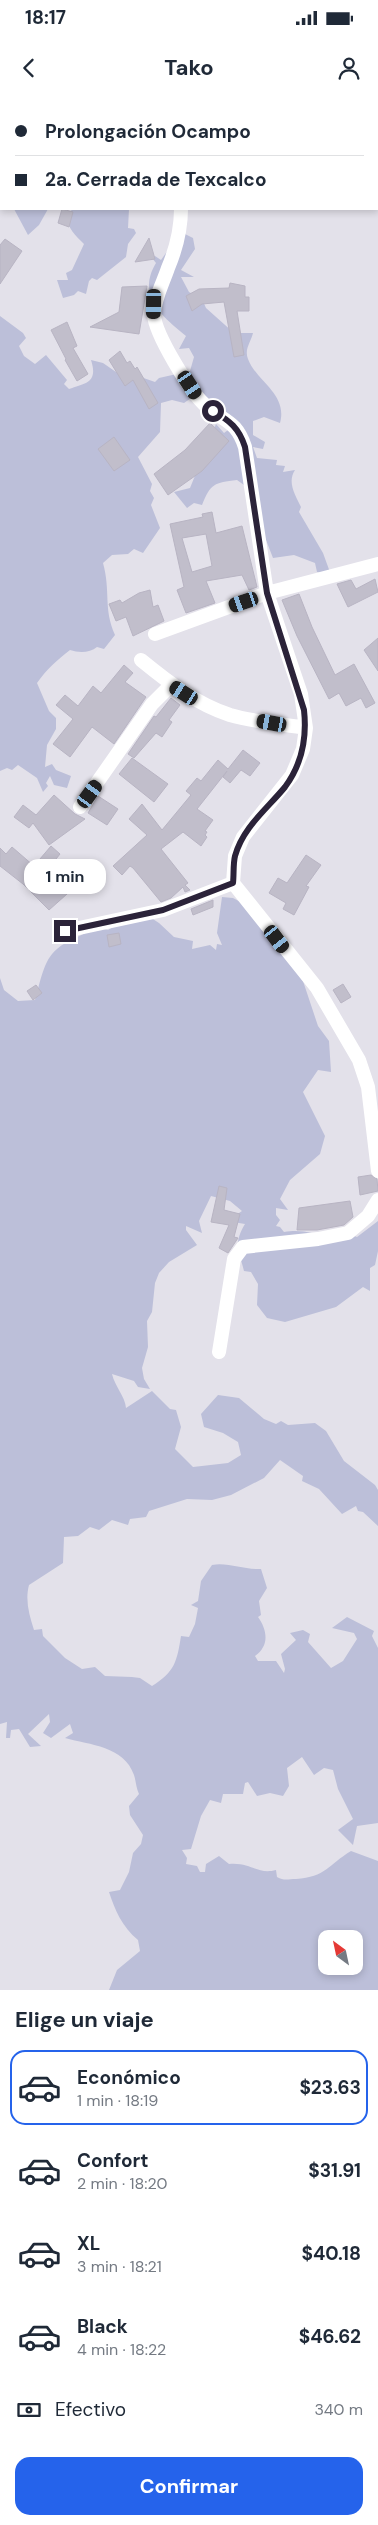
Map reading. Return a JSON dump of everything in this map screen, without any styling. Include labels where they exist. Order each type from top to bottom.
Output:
[{"type":"street","points":[[182,210],[175,249],[154,304],[156,323],[163,341],[197,396],[213,411],[230,421],[240,432],[245,447],[267,593],[301,694],[306,728],[303,749],[292,775],[243,837],[235,856],[233,883],[317,988],[359,1060],[368,1087],[378,1171]]},
{"type":"street","points":[[154,634],[267,593],[378,564]]},
{"type":"street","points":[[141,660],[171,684],[198,701],[231,715],[306,728]]},
{"type":"street","points":[[80,807],[152,704],[171,684]]},
{"type":"street","points":[[65,931],[163,910],[233,883]]},
{"type":"street","points":[[219,1352],[234,1259],[243,1247],[248,1244],[318,1239],[348,1233],[368,1216],[378,1200]]},
{"type":"shaded area","points":[[15,210],[47,210],[39,225],[28,235]]},
{"type":"shaded area","points":[[72,210],[129,210],[128,228],[134,229],[136,233],[128,244],[126,257],[97,280],[92,278],[89,281],[86,294],[78,291],[74,295],[63,298],[57,280],[68,280],[66,273],[72,270],[84,244],[68,223],[67,214]]},
{"type":"shaded area","points":[[181,232],[193,238],[195,249],[181,270],[194,277],[181,277],[189,292],[202,299],[206,308],[234,333],[253,333],[247,349],[248,359],[252,367],[276,396],[280,404],[281,413],[280,423],[264,417],[253,421],[253,435],[265,442],[263,449],[253,447],[257,458],[277,460],[276,465],[285,466],[283,472],[295,470],[292,484],[301,507],[299,512],[323,553],[331,575],[317,572],[315,563],[294,555],[273,558],[257,517],[251,490],[237,480],[214,485],[208,492],[202,505],[194,503],[187,508],[174,492],[190,488],[216,424],[224,433],[228,430],[194,396],[184,403],[172,400],[161,403],[160,432],[138,457],[152,484],[150,491],[154,498],[151,505],[160,528],[143,553],[134,549],[128,554],[112,555],[103,563],[107,583],[109,616],[115,635],[104,649],[97,647],[84,652],[70,650],[52,665],[37,683],[49,711],[56,718],[56,729],[47,745],[45,767],[52,764],[56,770],[71,776],[67,788],[54,785],[50,776],[46,783],[48,786],[43,792],[37,778],[18,765],[12,770],[7,768],[0,771],[0,316],[23,333],[26,338],[19,346],[24,356],[35,364],[46,355],[67,380],[64,384],[69,389],[86,383],[92,377],[93,367],[91,360],[103,363],[116,372],[132,374],[155,382],[159,378],[190,371],[194,357],[189,348],[179,349],[186,336],[155,305],[149,286],[156,263],[152,258],[155,256],[161,260]]},
{"type":"shaded area","points":[[222,897],[233,898],[246,905],[303,981],[318,1026],[329,1041],[331,1072],[318,1070],[303,1092],[325,1136],[320,1154],[290,1180],[280,1199],[288,1210],[276,1208],[276,1215],[280,1220],[276,1226],[280,1227],[284,1232],[302,1231],[334,1236],[357,1237],[378,1221],[378,1251],[375,1265],[370,1268],[370,1291],[363,1287],[336,1307],[285,1322],[267,1318],[257,1305],[258,1284],[251,1272],[244,1271],[239,1252],[239,1237],[245,1224],[233,1222],[233,1217],[242,1211],[230,1201],[211,1196],[199,1221],[202,1233],[186,1226],[186,1230],[197,1245],[169,1262],[159,1273],[155,1283],[152,1312],[147,1321],[148,1347],[142,1368],[144,1379],[150,1389],[138,1387],[134,1381],[112,1374],[124,1399],[126,1408],[152,1391],[170,1409],[176,1410],[181,1427],[175,1449],[193,1467],[228,1463],[241,1455],[238,1442],[223,1433],[204,1427],[201,1414],[218,1395],[239,1398],[264,1419],[276,1424],[281,1421],[288,1425],[315,1423],[326,1431],[344,1461],[375,1485],[378,1490],[378,1526],[363,1512],[358,1511],[356,1506],[342,1514],[319,1489],[302,1481],[303,1476],[280,1460],[264,1478],[231,1495],[212,1500],[187,1499],[149,1511],[146,1517],[130,1519],[128,1525],[112,1520],[99,1530],[90,1527],[78,1536],[64,1537],[63,1563],[29,1585],[27,1596],[28,1608],[34,1630],[42,1629],[43,1636],[65,1658],[82,1669],[95,1667],[105,1676],[140,1678],[152,1686],[166,1676],[174,1665],[181,1636],[189,1637],[195,1624],[198,1608],[191,1605],[198,1601],[201,1581],[212,1565],[224,1564],[261,1569],[267,1588],[259,1601],[261,1615],[258,1617],[264,1628],[266,1638],[263,1648],[255,1656],[258,1661],[276,1661],[284,1673],[285,1669],[281,1654],[296,1640],[290,1633],[303,1630],[310,1634],[308,1642],[331,1668],[343,1661],[357,1639],[354,1633],[332,1628],[347,1617],[374,1631],[372,1636],[378,1648],[378,1823],[357,1826],[353,1845],[338,1830],[353,1819],[338,1789],[333,1770],[324,1768],[314,1775],[302,1757],[287,1768],[289,1786],[283,1796],[270,1793],[257,1796],[248,1782],[245,1783],[243,1794],[223,1794],[221,1803],[210,1800],[201,1816],[191,1849],[182,1850],[187,1858],[186,1864],[197,1866],[200,1872],[205,1872],[206,1864],[219,1856],[229,1864],[243,1865],[264,1871],[276,1870],[277,1877],[284,1879],[314,1876],[326,1870],[351,1851],[378,1861],[378,1990],[109,1990],[117,1970],[140,1951],[138,1940],[120,1918],[109,1892],[120,1890],[129,1872],[133,1853],[141,1844],[143,1835],[130,1815],[129,1806],[139,1794],[134,1775],[123,1758],[114,1752],[95,1745],[65,1738],[73,1733],[70,1724],[51,1738],[43,1733],[50,1722],[49,1714],[28,1734],[41,1746],[30,1747],[19,1729],[11,1730],[10,1738],[6,1738],[7,1722],[0,1724],[0,978],[4,990],[18,1001],[35,1000],[48,959],[57,949],[95,927],[108,930],[139,910],[159,923],[174,937],[193,941],[192,949],[210,945],[216,950],[217,944],[222,945],[217,933]]},
{"type":"building","points":[[62,210],[73,212],[69,227],[58,223]]},
{"type":"building","points":[[149,238],[155,259],[135,262]]},
{"type":"building","points":[[5,239],[22,251],[0,284],[0,245]]},
{"type":"building","points":[[230,283],[245,286],[245,297],[249,297],[249,311],[237,311],[244,355],[234,357],[224,302],[202,304],[192,311],[186,296],[199,289],[229,288]]},
{"type":"building","points":[[147,286],[139,334],[90,327],[119,312],[122,287]]},
{"type":"building","points":[[67,322],[77,346],[73,348],[88,374],[77,381],[51,330]]},
{"type":"building","points":[[120,351],[127,363],[130,361],[135,369],[137,367],[158,403],[149,409],[133,380],[125,386],[109,360]]},
{"type":"building","points":[[210,423],[229,441],[202,471],[168,495],[154,474],[185,450]]},
{"type":"building","points":[[114,437],[130,460],[114,471],[98,449]]},
{"type":"building","points":[[212,512],[216,533],[242,526],[257,587],[249,590],[242,575],[206,581],[215,603],[186,613],[177,590],[184,587],[170,524],[203,517],[202,514]],"holes":[[[206,534],[212,566],[192,572],[182,538]]]},
{"type":"building","points":[[375,579],[378,592],[348,607],[337,584],[351,580],[356,589]]},
{"type":"building","points":[[150,590],[153,607],[158,605],[164,621],[133,636],[126,617],[116,621],[109,604],[120,600],[122,603],[139,593]]},
{"type":"building","points":[[299,594],[312,627],[335,675],[354,664],[375,703],[366,708],[361,698],[346,706],[339,693],[329,699],[297,636],[282,600]]},
{"type":"building","points":[[378,638],[378,671],[364,650]]},
{"type":"building","points":[[124,665],[133,673],[125,682],[146,697],[114,744],[92,727],[70,757],[53,744],[73,719],[56,705],[65,695],[78,706],[93,686],[101,693]]},
{"type":"building","points":[[171,698],[180,705],[169,720],[172,722],[162,737],[156,733],[134,758],[128,754],[154,716],[156,717]]},
{"type":"building","points":[[243,750],[260,763],[250,776],[241,770],[230,783],[223,777],[227,771],[197,809],[213,820],[205,831],[207,832],[205,835],[207,837],[201,846],[183,832],[161,849],[188,883],[185,885],[190,890],[185,892],[183,887],[171,898],[161,902],[133,868],[130,866],[122,875],[113,866],[147,835],[129,819],[142,804],[162,830],[191,795],[186,791],[197,778],[201,781],[218,760],[228,769]]},
{"type":"building","points":[[132,758],[168,784],[154,802],[119,774]]},
{"type":"building","points":[[54,795],[75,814],[85,819],[49,845],[33,823],[29,828],[14,817],[23,805],[36,815]]},
{"type":"building","points":[[98,796],[118,809],[107,825],[88,813]]},
{"type":"building","points":[[51,846],[60,854],[44,874],[57,887],[87,862],[94,870],[49,910],[23,884],[0,866],[0,848],[6,854],[12,847],[34,866]]},
{"type":"building","points":[[306,855],[321,865],[306,886],[309,887],[294,915],[283,909],[286,903],[269,893],[278,878],[287,883]]},
{"type":"building","points":[[213,900],[213,907],[193,915],[191,909]]},
{"type":"building","points":[[119,933],[121,944],[109,947],[107,935]]},
{"type":"building","points":[[343,984],[351,997],[341,1003],[333,990]]},
{"type":"building","points":[[36,985],[42,993],[33,1000],[27,991]]},
{"type":"building","points":[[371,1175],[377,1179],[378,1191],[360,1195],[358,1177]]},
{"type":"building","points":[[219,1186],[227,1188],[224,1210],[240,1214],[234,1237],[238,1238],[228,1253],[219,1248],[229,1225],[211,1222]]},
{"type":"building","points":[[350,1201],[353,1217],[344,1225],[317,1230],[297,1230],[299,1208]]},
{"type":"route","points":[[65,931],[163,910],[233,883],[235,856],[243,837],[254,821],[285,787],[303,749],[306,728],[301,694],[267,593],[245,447],[240,432],[230,421],[213,411]]}]
